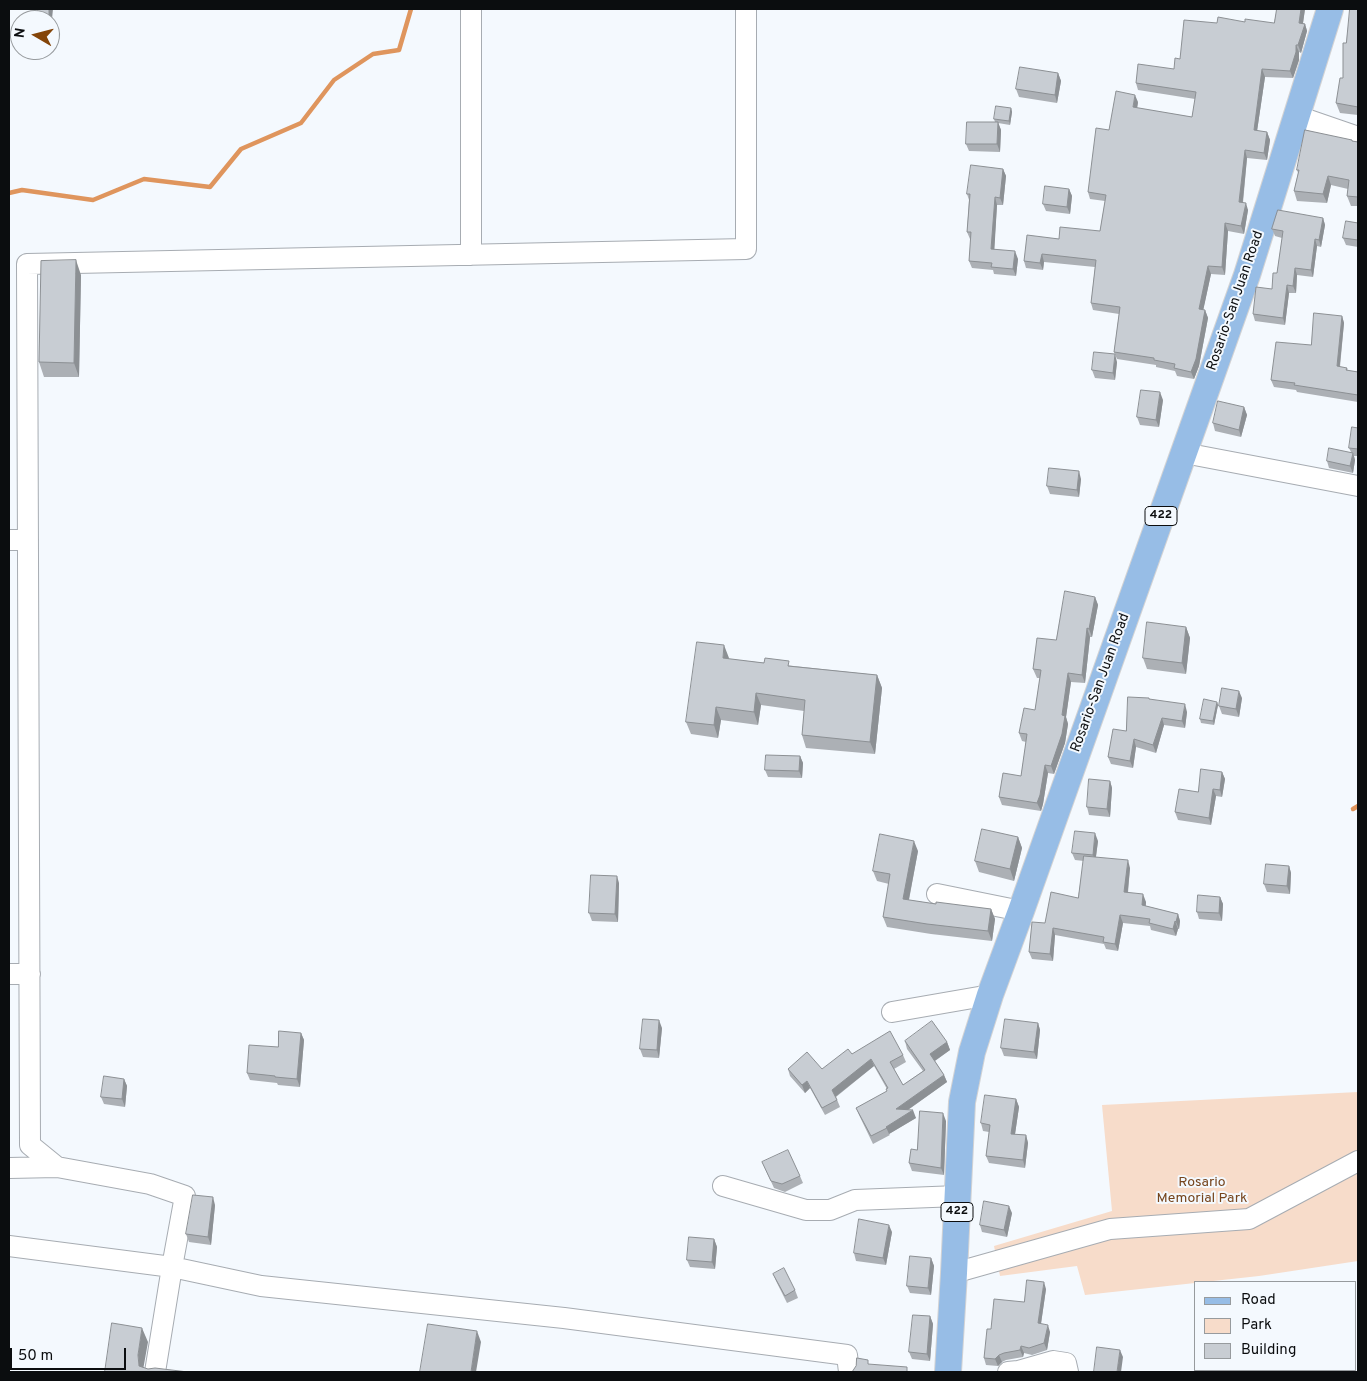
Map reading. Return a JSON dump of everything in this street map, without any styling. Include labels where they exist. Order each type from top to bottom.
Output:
[{"type":"main road","name":"Rosario-San Juan Road","points":[[948,1372],[962,1102],[972,1052],[990,994],[1247,275],[1330,9]]},
{"type":"street","points":[[471,9],[471,256]]},
{"type":"street","points":[[14,1168],[30,1145],[30,974],[18,540],[27,264],[746,249],[746,9]]},
{"type":"street","points":[[1296,116],[1358,136]]},
{"type":"street","points":[[1184,453],[1358,486]]},
{"type":"street","points":[[937,894],[1021,911]]},
{"type":"street","points":[[9,974],[30,974]]},
{"type":"street","points":[[892,1012],[990,994]]},
{"type":"street","points":[[30,1145],[57,1167]]},
{"type":"street","points":[[954,1273],[1110,1229],[1249,1219],[1358,1160]]},
{"type":"street","points":[[14,1168],[57,1167],[150,1184],[185,1196],[155,1372]]},
{"type":"street","points":[[723,1186],[806,1210],[830,1210],[855,1200],[958,1196]]},
{"type":"street","points":[[9,1246],[172,1267],[261,1286],[564,1318],[847,1355],[849,1372]]},
{"type":"street","points":[[1008,1372],[1053,1361],[1066,1363],[1068,1372]]},
{"type":"green space","name":"Rosario Memorial Park","points":[[1358,1092],[1358,1261],[1259,1276],[1194,1281],[1194,1283],[1085,1295],[1077,1266],[1000,1276],[994,1246],[1112,1211],[1102,1105]]},
{"type":"building","points":[[1277,9],[1301,9],[1299,23],[1305,24],[1298,45],[1296,45],[1296,52],[1290,71],[1262,69],[1254,130],[1267,132],[1264,153],[1245,150],[1239,202],[1246,203],[1241,226],[1225,223],[1222,267],[1208,266],[1199,309],[1205,310],[1196,359],[1191,372],[1174,368],[1175,364],[1154,360],[1154,358],[1114,352],[1120,307],[1091,303],[1096,260],[1042,254],[1040,263],[1024,261],[1027,235],[1059,239],[1060,227],[1100,231],[1106,195],[1088,192],[1096,128],[1109,130],[1116,91],[1135,95],[1133,107],[1192,117],[1196,92],[1136,83],[1138,64],[1174,69],[1175,58],[1180,59],[1184,20],[1217,23],[1218,17],[1245,22],[1245,19],[1274,23]]},
{"type":"building","points":[[1350,9],[1358,9],[1358,107],[1336,103],[1340,78],[1343,78],[1343,43],[1346,43]]},
{"type":"building","points":[[1020,67],[1058,73],[1055,95],[1016,89]]},
{"type":"building","points":[[996,106],[1011,108],[1009,121],[994,119]]},
{"type":"building","points":[[967,122],[998,122],[997,144],[966,144]]},
{"type":"building","points":[[1305,130],[1358,142],[1358,197],[1347,196],[1349,180],[1328,176],[1323,194],[1294,191]]},
{"type":"building","points":[[971,165],[1003,169],[1000,198],[995,197],[991,249],[1015,251],[1013,269],[991,267],[992,263],[969,261],[971,232],[967,232],[970,194],[967,194]]},
{"type":"building","points":[[1045,186],[1069,189],[1067,207],[1043,204]]},
{"type":"building","points":[[1278,210],[1323,218],[1319,240],[1315,239],[1311,270],[1295,268],[1293,286],[1287,285],[1283,318],[1253,314],[1256,287],[1272,289],[1273,273],[1277,273],[1283,231],[1272,229]]},
{"type":"building","points":[[1346,221],[1358,223],[1358,240],[1343,238]]},
{"type":"building","points":[[76,260],[74,363],[39,362],[41,261]]},
{"type":"building","points":[[1314,313],[1342,316],[1337,366],[1358,372],[1358,395],[1271,380],[1276,342],[1311,345]]},
{"type":"building","points":[[1094,352],[1115,354],[1113,373],[1092,370]]},
{"type":"building","points":[[1141,390],[1160,392],[1156,420],[1137,417]]},
{"type":"building","points":[[1218,401],[1244,407],[1239,430],[1213,423]]},
{"type":"building","points":[[1352,427],[1358,428],[1358,449],[1349,448]]},
{"type":"building","points":[[1329,448],[1353,453],[1350,466],[1327,461]]},
{"type":"building","points":[[1049,468],[1079,471],[1077,490],[1047,486]]},
{"type":"building","points":[[1065,591],[1095,597],[1089,629],[1087,628],[1082,675],[1068,673],[1062,715],[1065,716],[1062,734],[1051,766],[1045,765],[1037,803],[999,797],[1003,773],[1021,776],[1027,734],[1019,733],[1024,708],[1035,710],[1041,670],[1033,669],[1037,638],[1056,640]]},
{"type":"building","points":[[1147,622],[1186,627],[1182,663],[1143,658]]},
{"type":"building","points":[[697,642],[724,645],[723,658],[764,663],[765,658],[789,661],[788,666],[877,675],[870,742],[802,735],[805,700],[756,693],[754,712],[716,707],[714,725],[686,722]]},
{"type":"building","points":[[1222,688],[1239,691],[1236,709],[1219,706]]},
{"type":"building","points":[[1128,697],[1149,698],[1185,704],[1182,721],[1162,718],[1153,745],[1134,739],[1130,761],[1108,757],[1113,729],[1126,731]]},
{"type":"building","points":[[1204,699],[1217,702],[1213,721],[1200,719]]},
{"type":"building","points":[[766,755],[800,756],[799,771],[765,770]]},
{"type":"building","points":[[1201,769],[1222,772],[1220,790],[1213,789],[1209,818],[1175,812],[1179,789],[1198,792]]},
{"type":"building","points":[[1089,779],[1110,781],[1107,809],[1087,807]]},
{"type":"building","points":[[982,829],[1018,837],[1010,869],[975,861]]},
{"type":"building","points":[[1075,831],[1095,833],[1093,855],[1072,853]]},
{"type":"building","points":[[880,834],[914,841],[903,899],[991,909],[988,931],[883,917],[890,874],[873,871]]},
{"type":"building","points":[[1084,856],[1128,860],[1124,892],[1143,894],[1142,905],[1178,914],[1173,929],[1149,923],[1150,919],[1120,915],[1115,944],[1103,942],[1104,937],[1053,928],[1050,954],[1029,952],[1032,922],[1045,923],[1051,892],[1078,898]]},
{"type":"building","points":[[1266,864],[1289,866],[1287,886],[1264,884]]},
{"type":"building","points":[[591,875],[617,876],[615,914],[589,913]]},
{"type":"building","points":[[1198,895],[1220,897],[1219,913],[1197,912]]},
{"type":"building","points":[[643,1019],[659,1020],[657,1050],[640,1049]]},
{"type":"building","points":[[1005,1019],[1038,1023],[1034,1052],[1001,1048]]},
{"type":"building","points":[[932,1021],[947,1042],[930,1054],[944,1075],[896,1109],[913,1110],[887,1128],[871,1136],[856,1108],[887,1091],[886,1089],[888,1088],[871,1059],[832,1090],[837,1100],[822,1108],[807,1081],[802,1085],[788,1069],[807,1052],[822,1069],[848,1049],[852,1054],[890,1031],[903,1055],[890,1062],[903,1085],[925,1070],[905,1041]]},
{"type":"building","points":[[279,1031],[301,1033],[297,1079],[247,1073],[249,1045],[278,1047]]},
{"type":"building","points":[[104,1076],[124,1079],[122,1099],[101,1097]]},
{"type":"building","points":[[985,1095],[1016,1099],[1011,1134],[1026,1135],[1023,1160],[986,1156],[990,1125],[981,1123]]},
{"type":"building","points":[[920,1111],[943,1113],[941,1168],[909,1163],[911,1149],[917,1150]]},
{"type":"building","points":[[788,1150],[800,1176],[782,1184],[771,1181],[762,1162]]},
{"type":"building","points":[[193,1195],[213,1197],[208,1237],[186,1234]]},
{"type":"building","points":[[984,1201],[1009,1206],[1004,1230],[980,1225]]},
{"type":"building","points":[[859,1219],[889,1225],[883,1258],[854,1253]]},
{"type":"building","points":[[689,1237],[714,1239],[712,1262],[687,1260]]},
{"type":"building","points":[[910,1256],[931,1258],[928,1288],[907,1286]]},
{"type":"building","points":[[784,1268],[795,1290],[785,1296],[773,1274]]},
{"type":"building","points":[[1027,1280],[1044,1282],[1038,1323],[1048,1325],[1044,1343],[1029,1348],[1021,1346],[1020,1350],[1004,1353],[995,1359],[984,1358],[987,1329],[991,1329],[994,1299],[1024,1302]]},
{"type":"building","points":[[913,1315],[930,1316],[927,1354],[909,1352]]},
{"type":"building","points":[[112,1323],[142,1328],[138,1355],[139,1366],[148,1369],[155,1368],[188,1372],[105,1372]]},
{"type":"building","points":[[428,1324],[477,1331],[471,1372],[420,1372]]},
{"type":"building","points":[[1097,1347],[1120,1350],[1117,1372],[1094,1372]]},
{"type":"building","points":[[857,1358],[868,1360],[868,1364],[907,1367],[907,1372],[852,1372],[856,1366]]},
{"type":"building","points":[[1290,1371],[1324,1371],[1324,1372]]},
{"type":"waterway","points":[[9,193],[22,190],[93,200],[144,179],[210,187],[241,149],[301,123],[334,80],[373,54],[399,50],[411,9]]},
{"type":"waterway","points":[[1353,809],[1358,806]]}]
